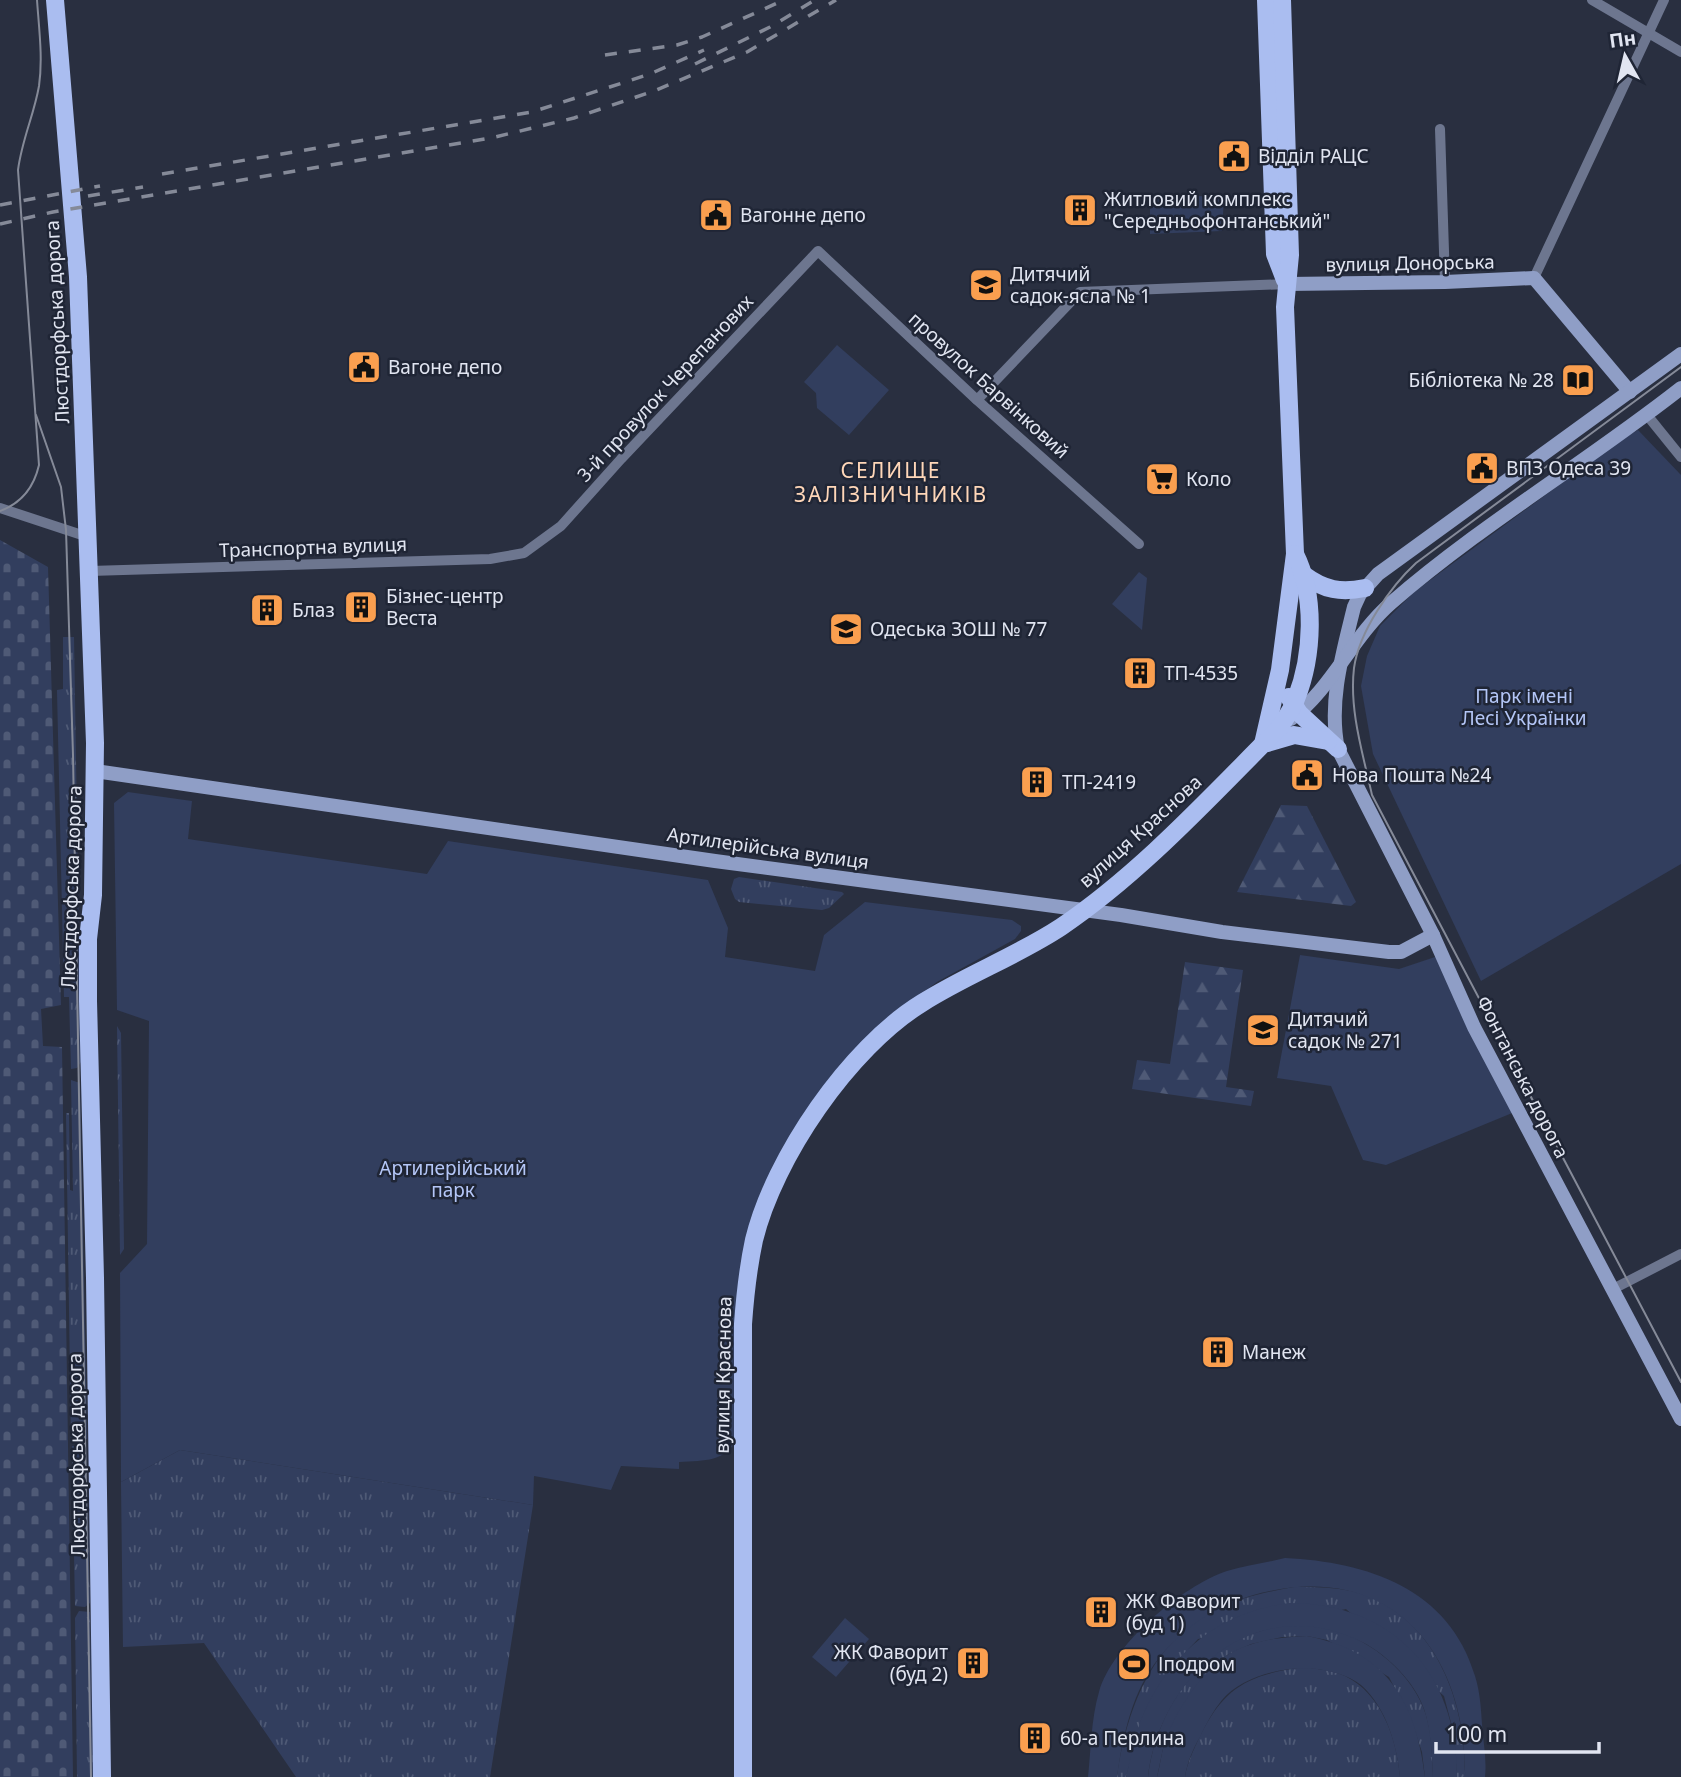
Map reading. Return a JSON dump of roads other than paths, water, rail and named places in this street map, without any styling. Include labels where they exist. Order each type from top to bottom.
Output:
[{"type":"main road","name":"Люстдорфська дорога","points":[[55,0],[78,277],[90,571],[95,771],[88,1001],[102,1777]]},
{"type":"main road","points":[[1266,0],[1275,254],[1287,284]]},
{"type":"main road","points":[[1282,0],[1290,255],[1285,307],[1295,554],[1280,670],[1263,744],[1294,735],[1335,746]]},
{"type":"main road","points":[[1534,278],[1630,392]]},
{"type":"main road","name":"вулиця Донорська","points":[[1287,284],[1534,278]]},
{"type":"main road","points":[[1335,746],[1334,712],[1342,660],[1354,607],[1365,588],[1395,561],[1681,354]]},
{"type":"main road","points":[[1296,709],[1342,660],[1374,618],[1434,567],[1681,388]]},
{"type":"main road","name":"вулиця Краснова","points":[[743,1777],[743,1324],[747,1280],[755,1238],[771,1194],[791,1150],[835,1085],[884,1031],[920,1004],[1059,928],[1117,886],[1296,709],[1307,660],[1308,617],[1304,575],[1295,554]]},
{"type":"main road","points":[[1304,575],[1313,582],[1336,591],[1365,588]]},
{"type":"main road","points":[[1365,588],[1371,600],[1390,604]]},
{"type":"main road","points":[[1280,670],[1296,709],[1335,746]]},
{"type":"main road","name":"Фонтанська дорога","points":[[1335,746],[1433,936],[1474,1027],[1681,1419]]},
{"type":"main road","name":"Артилерійська вулиця","points":[[95,771],[1222,932],[1389,952],[1401,952],[1433,936]]},
{"type":"street","points":[[1592,0],[1681,52]]},
{"type":"street","points":[[1534,278],[1664,0]]},
{"type":"street","points":[[1440,129],[1445,282]]},
{"type":"street","name":"провулок Барвінковий","points":[[818,251],[977,400],[1139,544]]},
{"type":"street","name":"3-й провулок Черепанових","points":[[535,547],[561,526],[621,458],[818,251]]},
{"type":"street","points":[[977,400],[1080,292],[1287,284]]},
{"type":"street","points":[[1647,415],[1681,457]]},
{"type":"street","points":[[0,508],[88,537]]},
{"type":"street","name":"Транспортна вулиця","points":[[90,571],[490,559],[513,556],[535,547]]},
{"type":"street","points":[[1613,1289],[1681,1254]]},
{"type":"tram line","points":[[0,511],[21,499],[34,480],[39,465],[18,170],[39,86],[41,54],[37,0]]},
{"type":"tram line","points":[[1681,367],[1416,563],[1386,597],[1369,625],[1357,654],[1353,684],[1358,732],[1372,795],[1681,1382]]},
{"type":"tram line","points":[[36,415],[61,487],[66,530],[73,755],[91,1777]]},
{"type":"railway","points":[[605,55],[677,45],[702,37],[784,0]]},
{"type":"railway","points":[[695,64],[770,27],[815,0]]},
{"type":"railway","points":[[0,224],[53,212],[491,138],[574,118],[654,91],[747,52],[836,0]]},
{"type":"railway","points":[[162,174],[532,112],[650,74],[704,50]]},
{"type":"railway","points":[[0,205],[100,186]]},
{"type":"railway","points":[[88,196],[143,187]]},
{"type":"place","name":"Відділ РАЦС","points":[[1234,156]]},
{"type":"place","name":"Житловий комплекс \"Середньофонтанський\"","points":[[1080,210]]},
{"type":"place","name":"Вагонне депо","points":[[716,215]]},
{"type":"place","name":"Дитячий садок-ясла № 1","points":[[986,285]]},
{"type":"place","name":"Вагоне депо","points":[[364,367]]},
{"type":"place","name":"Бібліотека № 28","points":[[1578,380]]},
{"type":"place","name":"ВПЗ Одеса 39","points":[[1482,468]]},
{"type":"place","name":"Коло","points":[[1162,479]]},
{"type":"place","name":"Бізнес-центр Веста","points":[[361,607]]},
{"type":"place","name":"Блаз","points":[[267,610]]},
{"type":"place","name":"Одеська ЗОШ № 77","points":[[846,629]]},
{"type":"place","name":"ТП-4535","points":[[1140,673]]},
{"type":"place","name":"Нова Пошта №24","points":[[1307,775]]},
{"type":"place","name":"ТП-2419","points":[[1037,782]]},
{"type":"place","name":"Дитячий садок № 271","points":[[1263,1030]]},
{"type":"place","name":"Манеж","points":[[1218,1352]]},
{"type":"place","name":"ЖК Фаворит (буд 1)","points":[[1101,1612]]},
{"type":"place","name":"ЖК Фаворит (буд 2)","points":[[973,1663]]},
{"type":"place","name":"Іподром","points":[[1134,1664]]},
{"type":"place","name":"60-а Перлина","points":[[1035,1738]]},
{"type":"district","name":"СЕЛИЩЕ ЗАЛІЗНИЧНИКІВ","points":[[891,482]]},
{"type":"park label","name":"Парк імені Лесі Українки","points":[[1524,707]]},
{"type":"park label","name":"Артилерійський парк","points":[[453,1179]]}]
